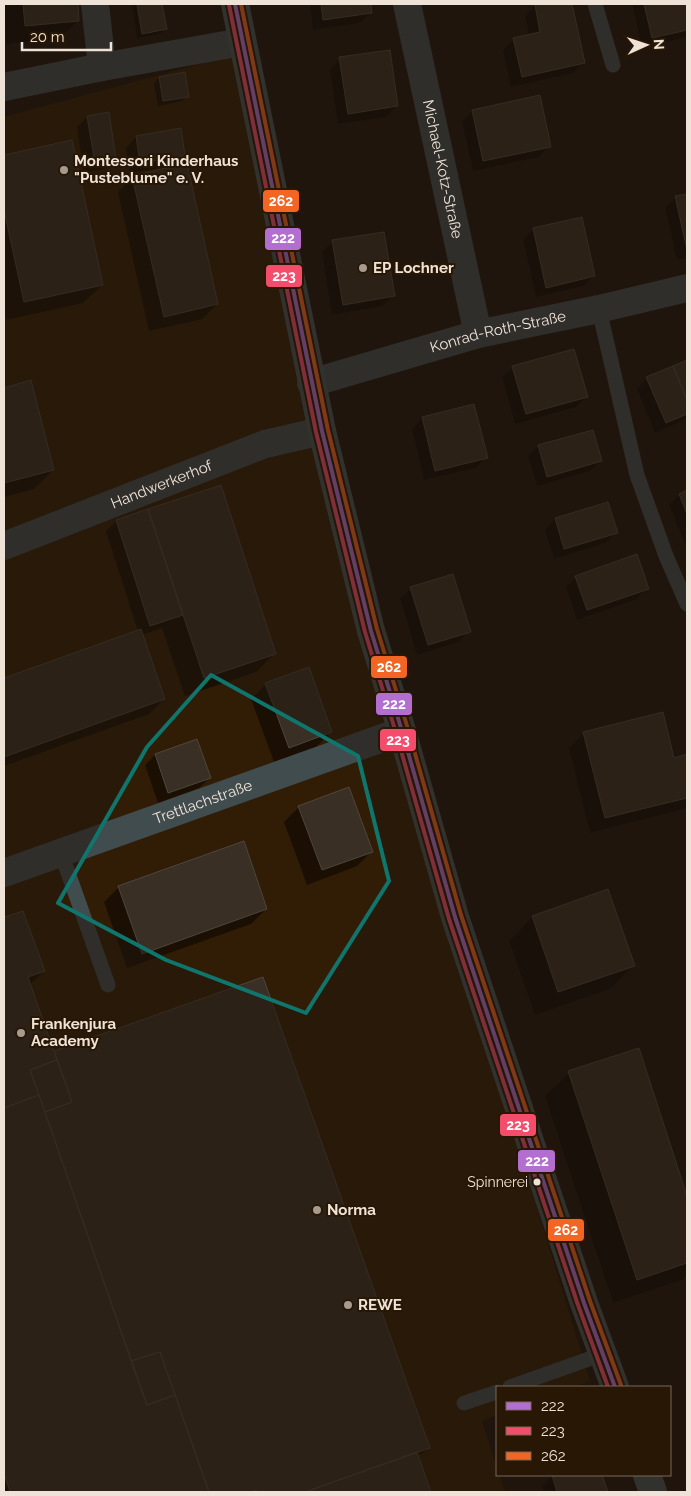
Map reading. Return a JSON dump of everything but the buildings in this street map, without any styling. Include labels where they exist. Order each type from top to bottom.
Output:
[{"type":"main road","points":[[235,4],[311,383],[372,631],[455,917],[581,1294],[615,1386]]},
{"type":"main road","points":[[647,1476],[654,1492]]},
{"type":"street","points":[[95,4],[102,67]]},
{"type":"street","name":"Michael-Kotz-Straße","points":[[409,4],[478,334]]},
{"type":"street","points":[[4,87],[242,42]]},
{"type":"street","name":"Konrad-Roth-Straße","points":[[311,383],[478,334],[599,309],[687,288]]},
{"type":"street","name":"Handwerkerhof","points":[[4,546],[265,444],[322,431]]},
{"type":"street","name":"Trettlachstraße","points":[[4,873],[402,731]]},
{"type":"lane","points":[[595,4],[613,65]]},
{"type":"lane","points":[[599,309],[637,475],[666,556],[687,604]]},
{"type":"lane","points":[[61,853],[108,986]]},
{"type":"lane","points":[[513,1386],[603,1354]]},
{"type":"lane","points":[[464,1403],[496,1392]]},
{"type":"highlighted area","points":[[211,675],[358,756],[389,881],[306,1013],[166,960],[58,903],[147,747]]},
{"type":"shaded area","points":[[244,52],[394,727],[493,1064],[590,1381],[577,1386],[496,1386],[496,1415],[482,1421],[496,1465],[496,1476],[500,1476],[505,1492],[4,1492],[4,117]]},
{"type":"transit line","name":"222","points":[[235,4],[322,431],[371,631],[402,731],[455,917],[584,1303],[615,1386]]},
{"type":"transit line","name":"262","points":[[241,4],[328,430],[377,629],[408,729],[461,915],[590,1301],[621,1385]]},
{"type":"transit line","name":"223","points":[[229,5],[316,432],[365,632],[449,919],[578,1305],[608,1386]]},
{"type":"place","name":"Montessori Kinderhaus \"Pusteblume\" e. V.","points":[[64,170]]},
{"type":"place","name":"EP Lochner","points":[[363,268]]},
{"type":"place","name":"Frankenjura Academy","points":[[21,1033]]},
{"type":"place","name":"Spinnerei","points":[[537,1182]]},
{"type":"place","name":"Norma","points":[[317,1210]]},
{"type":"place","name":"REWE","points":[[348,1305]]}]
